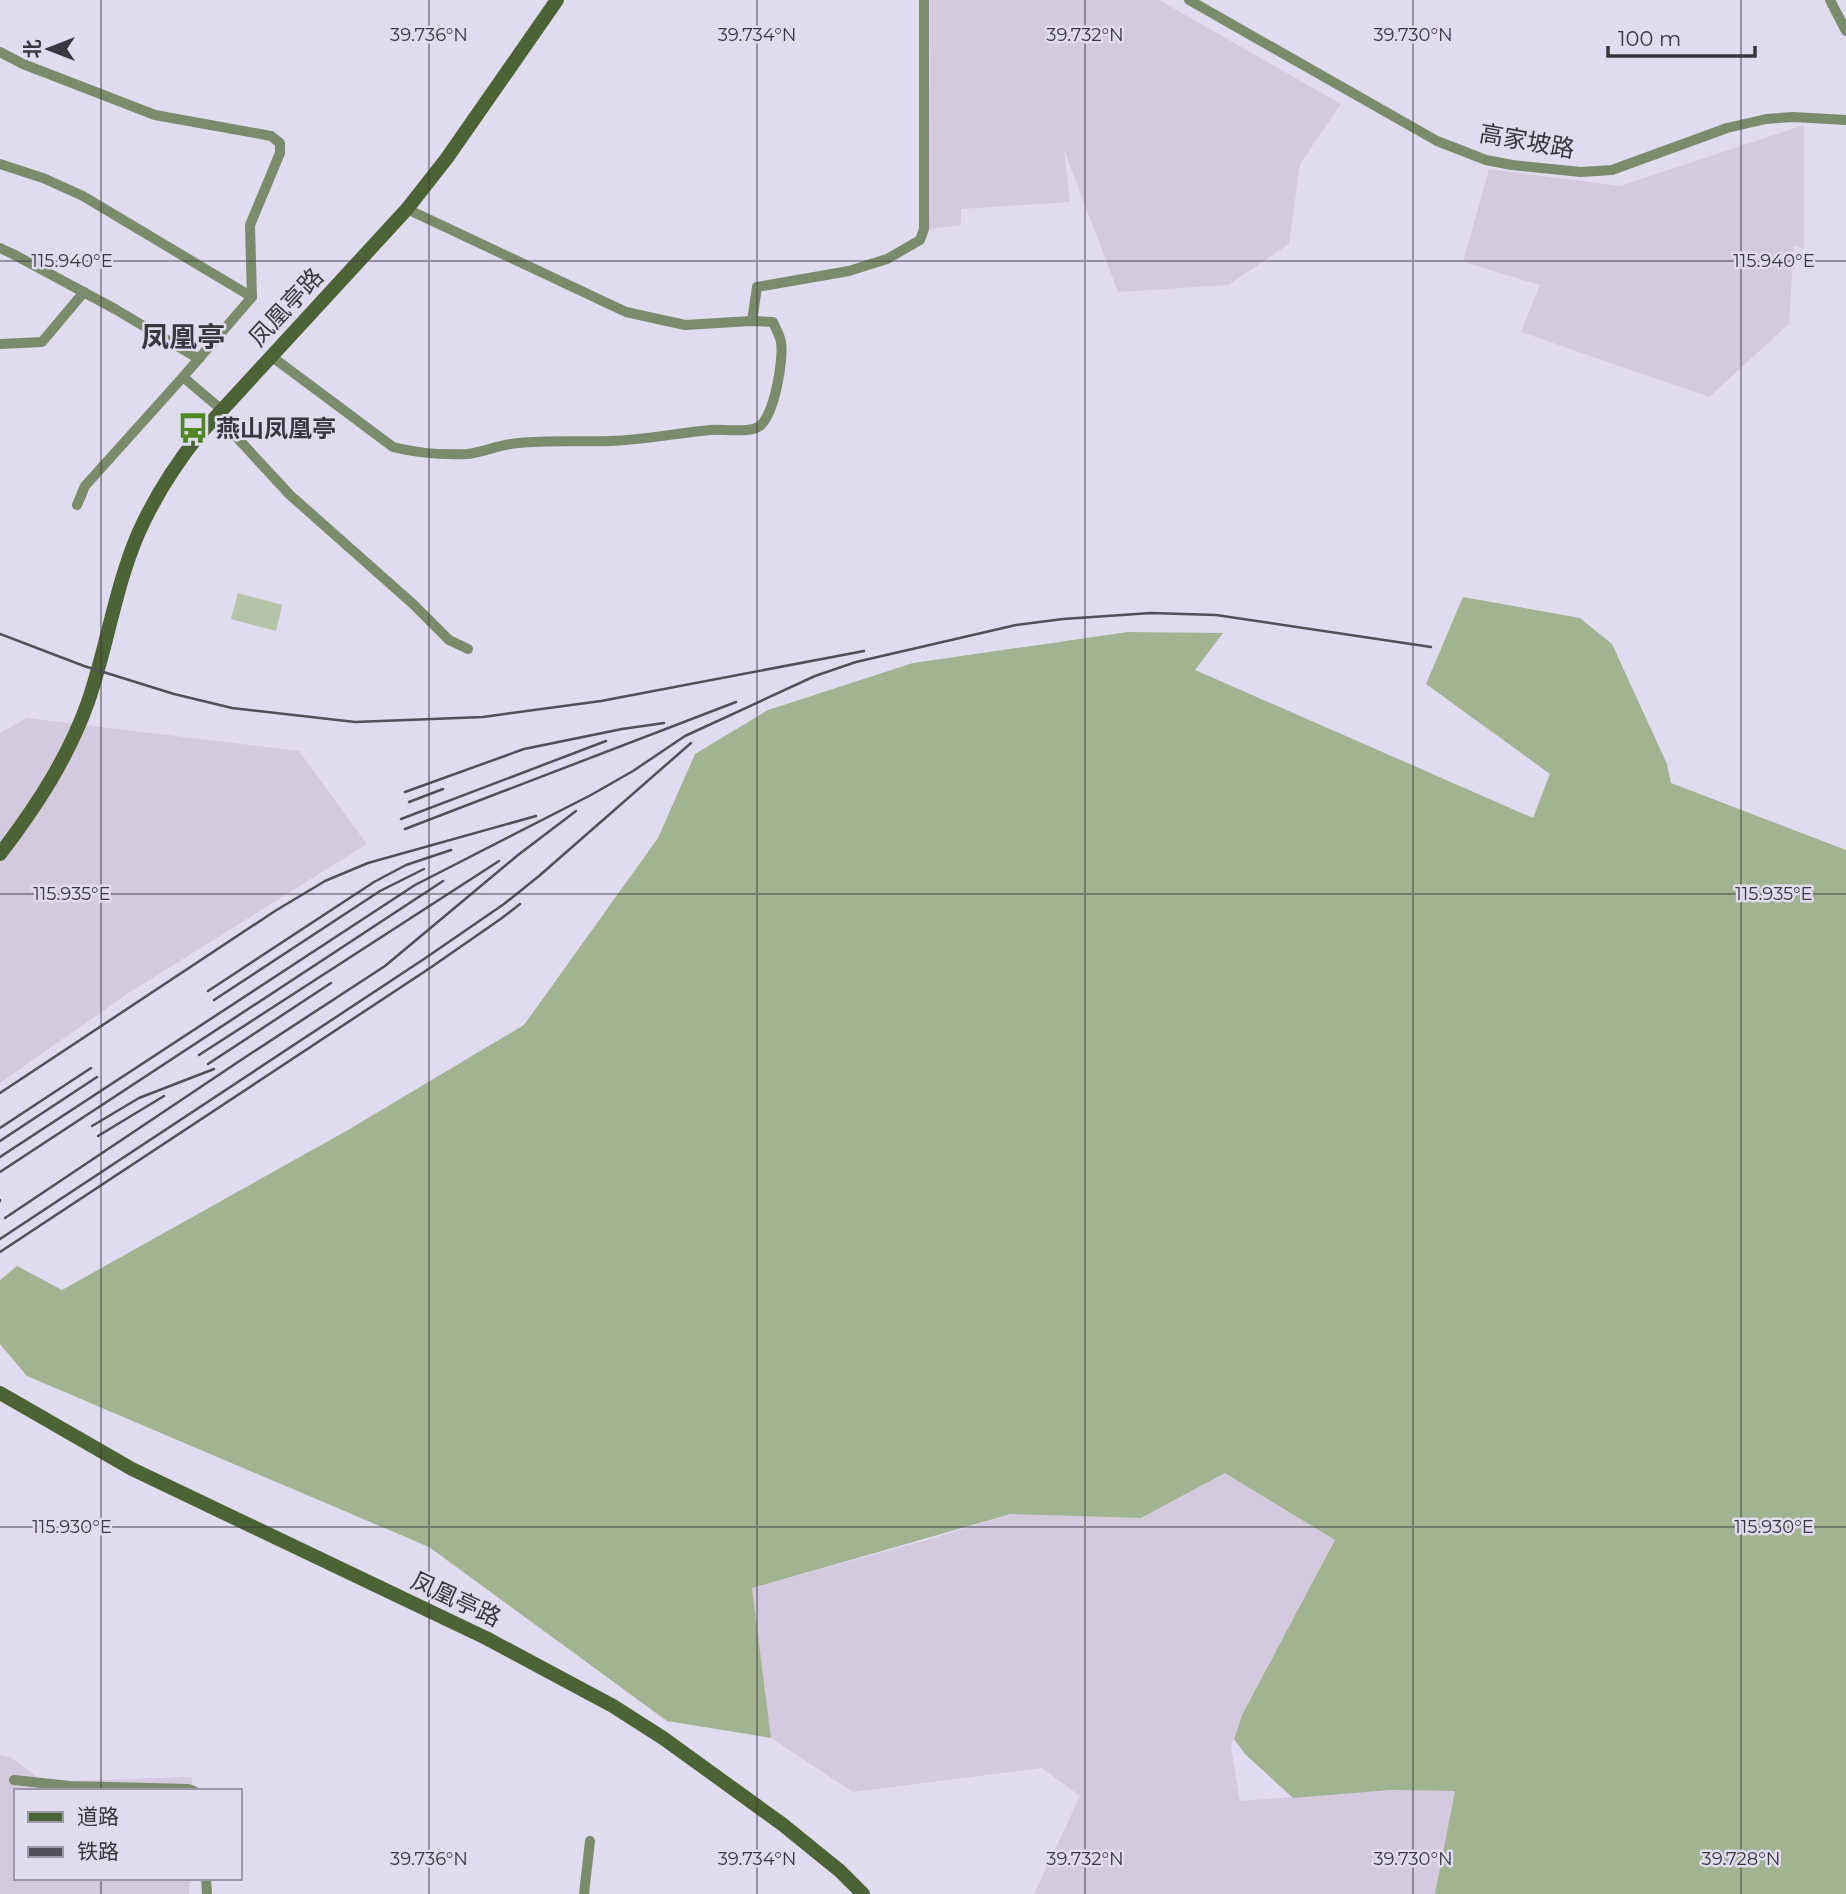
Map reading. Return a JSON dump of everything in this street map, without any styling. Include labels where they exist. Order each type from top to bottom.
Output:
[{"type":"street","name":"凤凰亭路","points":[[0,854],[43,794],[64,758],[87,703],[138,534],[179,459],[407,209],[557,0]]},
{"type":"street","points":[[752,321],[757,287],[849,271],[887,259],[920,240],[924,229],[924,0]]},
{"type":"street","name":"高家坡路","points":[[1189,0],[1437,141],[1486,160],[1512,165],[1581,172],[1612,170],[1727,128],[1766,119],[1793,117],[1846,120]]},
{"type":"street","points":[[1830,1],[1846,14]]},
{"type":"street","points":[[1830,1],[1846,31]]},
{"type":"street","points":[[0,52],[23,64],[155,115],[271,136],[280,143],[280,153],[250,225],[252,297],[85,486],[77,505]]},
{"type":"street","points":[[0,164],[83,195],[252,297]]},
{"type":"street","points":[[271,356],[393,447],[411,452],[470,454],[498,445],[517,443],[621,440],[710,430],[754,429],[761,426],[766,419],[777,387],[781,363],[781,340],[773,323],[752,321],[685,325],[626,312],[407,209]]},
{"type":"street","points":[[0,248],[84,292],[199,359]]},
{"type":"street","points":[[0,344],[42,342],[84,292]]},
{"type":"street","points":[[183,377],[219,413],[290,495],[413,604],[449,640],[468,649]]},
{"type":"street","name":"凤凰亭路","points":[[0,1393],[132,1469],[486,1638],[613,1706],[663,1738],[782,1824],[840,1871],[863,1894]]},
{"type":"street","points":[[14,1780],[71,1786],[188,1789]]},
{"type":"street","points":[[584,1894],[590,1841]]},
{"type":"shaded area","points":[[930,0],[1159,0],[1341,104],[1300,164],[1289,244],[1228,285],[1118,292],[1064,150],[1070,202],[961,209],[961,225],[929,229]]},
{"type":"shaded area","points":[[1804,125],[1804,248],[1794,246],[1789,324],[1709,397],[1521,332],[1540,285],[1463,262],[1489,169],[1620,186]]},
{"type":"shaded area","points":[[27,718],[299,751],[367,844],[130,992],[0,1083],[0,733]]},
{"type":"shaded area","points":[[1225,1473],[1335,1540],[1242,1715],[1231,1747],[1240,1801],[1391,1790],[1456,1791],[1435,1894],[1034,1894],[1080,1796],[1042,1768],[853,1792],[771,1738],[752,1588],[1012,1514],[1141,1518]]},
{"type":"shaded area","points":[[0,1755],[11,1757],[43,1782],[192,1777],[192,1789],[14,1789],[14,1880],[190,1880],[189,1894],[0,1894]]},
{"type":"green space","points":[[238,593],[282,605],[276,631],[231,619]]},
{"type":"green space","points":[[1463,597],[1580,618],[1612,644],[1667,764],[1671,783],[1846,850],[1846,1894],[1435,1894],[1455,1791],[1391,1790],[1293,1798],[1245,1754],[1234,1739],[1242,1715],[1335,1540],[1225,1473],[1141,1518],[1011,1514],[752,1588],[771,1738],[667,1721],[429,1547],[27,1376],[0,1344],[0,1280],[17,1266],[62,1290],[348,1130],[524,1025],[658,838],[695,754],[768,710],[913,663],[1128,632],[1223,633],[1195,670],[1533,818],[1550,774],[1426,684]]},
{"type":"railway","points":[[0,1157],[415,885],[591,795],[685,736],[815,676],[856,662],[1016,625],[1151,613],[1216,615],[1431,647]]},
{"type":"railway","points":[[0,634],[84,666],[174,694],[232,708],[355,722],[483,717],[601,701],[864,651]]},
{"type":"railway","points":[[405,829],[736,702]]},
{"type":"railway","points":[[405,792],[524,749],[664,723]]},
{"type":"railway","points":[[401,819],[606,741]]},
{"type":"railway","points":[[0,1239],[504,904],[691,743]]},
{"type":"railway","points":[[409,802],[443,789]]},
{"type":"railway","points":[[5,1218],[385,966],[518,855],[576,811]]},
{"type":"railway","points":[[0,1093],[275,911],[325,881],[368,863],[536,816]]},
{"type":"railway","points":[[208,991],[374,882],[406,865],[451,850]]},
{"type":"railway","points":[[199,1055],[499,861]]},
{"type":"railway","points":[[214,1000],[380,891],[424,869]]},
{"type":"railway","points":[[0,1172],[443,881]]},
{"type":"railway","points":[[0,1252],[430,968],[520,904]]},
{"type":"railway","points":[[208,1064],[331,983]]},
{"type":"railway","points":[[0,1128],[91,1068]]},
{"type":"railway","points":[[92,1126],[139,1098],[214,1069]]},
{"type":"railway","points":[[0,1141],[97,1077]]},
{"type":"railway","points":[[98,1136],[164,1096]]},
{"type":"place","name":"燕山凤凰亭","points":[[193,428]]},
{"type":"district","name":"凤凰亭","points":[[183,337]]}]
